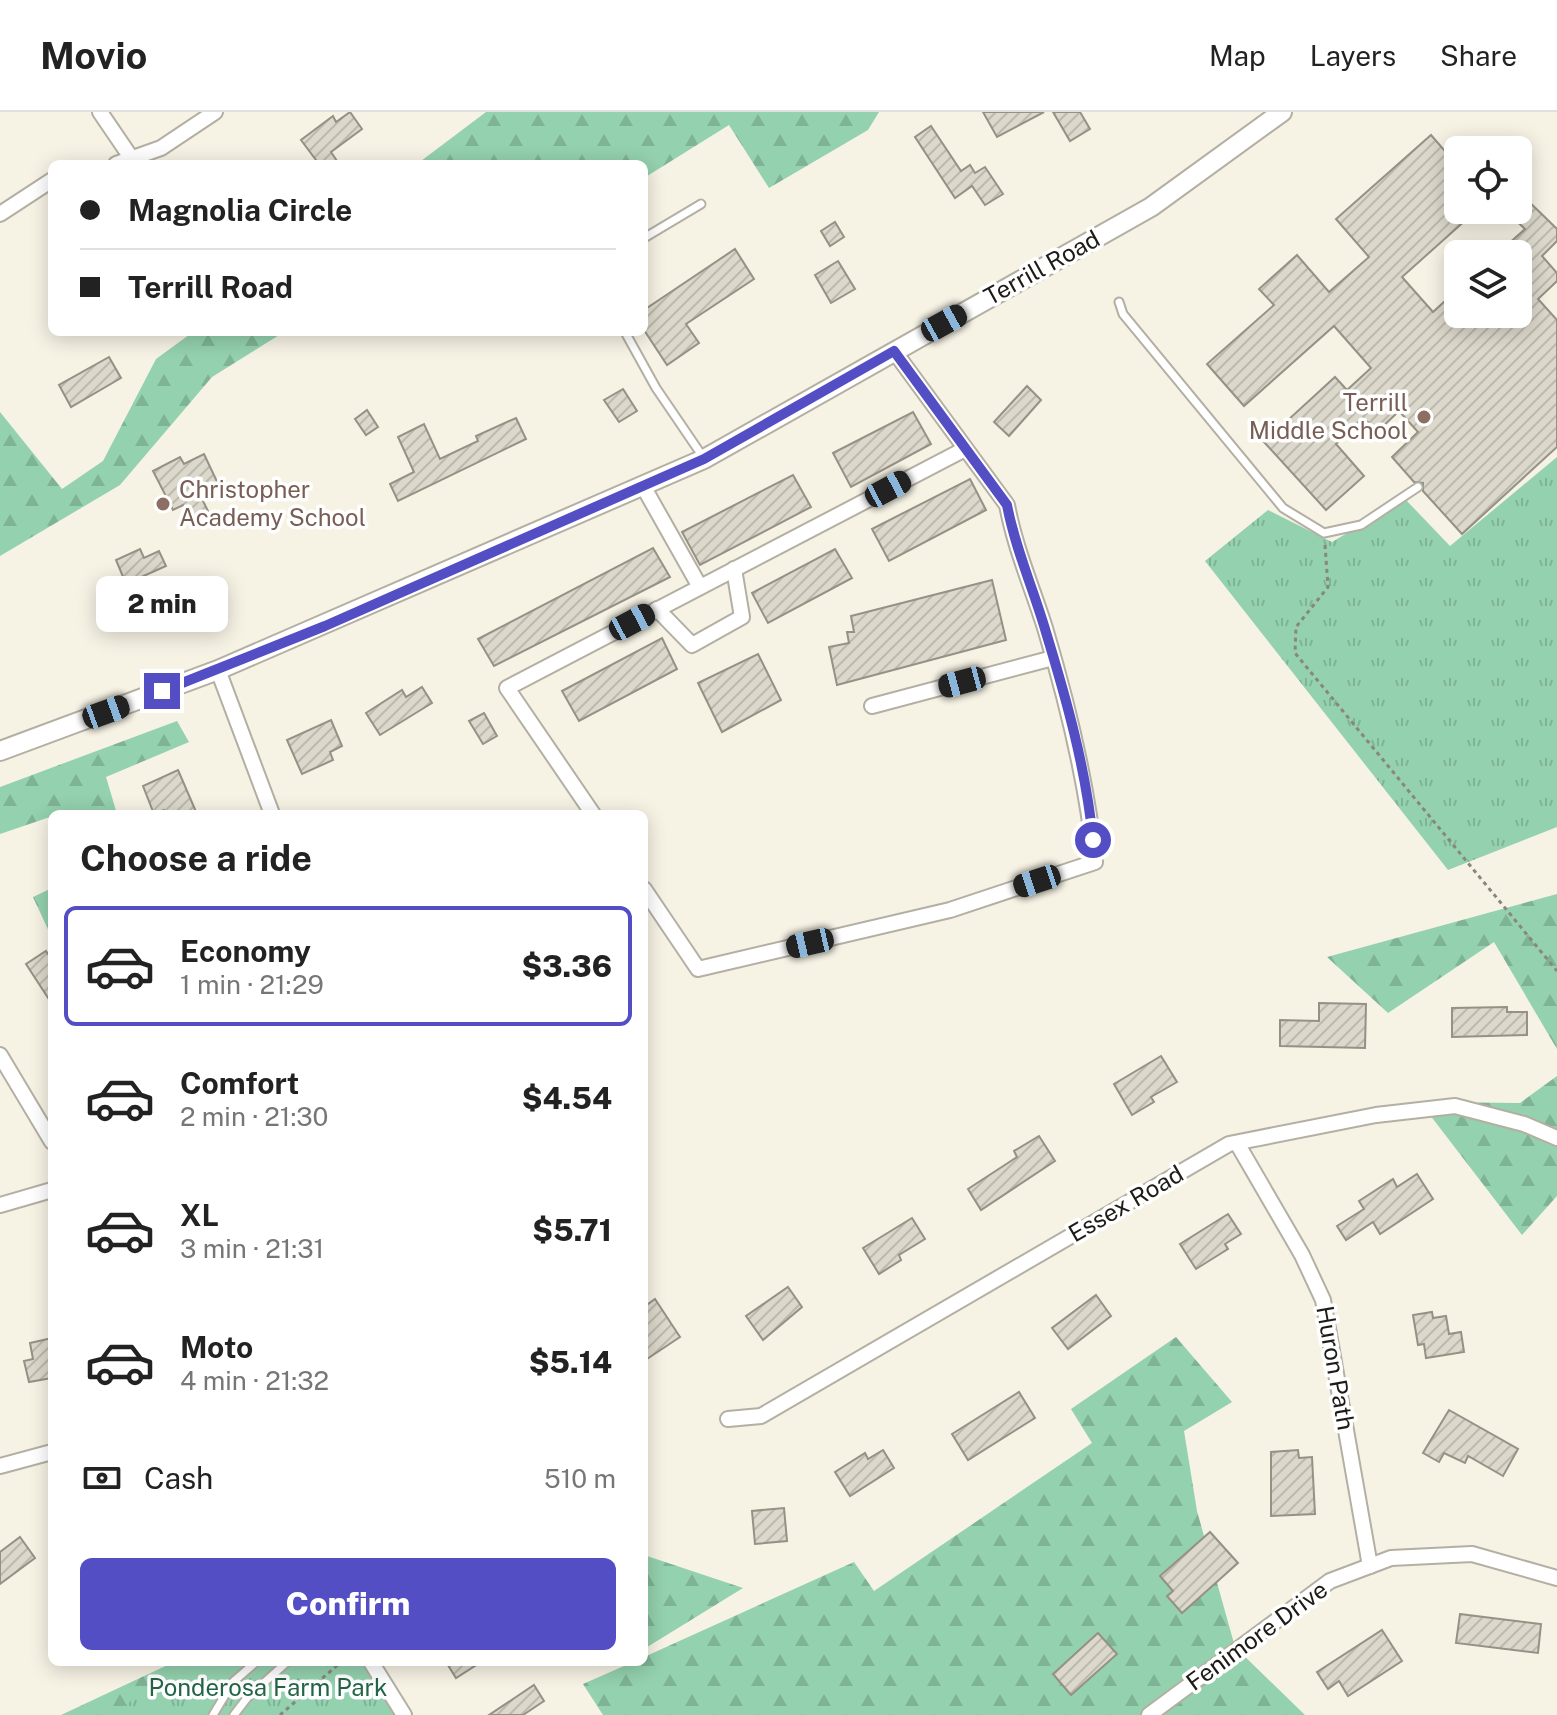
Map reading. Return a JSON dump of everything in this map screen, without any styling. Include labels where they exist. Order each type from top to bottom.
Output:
[{"type":"street","points":[[100,112],[132,159]]},
{"type":"street","points":[[129,160],[161,148],[215,112]]},
{"type":"street","name":"Terrill Road","points":[[0,751],[218,670],[704,459],[1151,207],[1282,112]]},
{"type":"street","points":[[0,214],[48,183]]},
{"type":"street","points":[[648,895],[698,969],[950,910],[1095,862],[1088,795],[1053,658],[1012,535],[1007,505],[894,351]]},
{"type":"street","points":[[590,810],[507,688],[965,449]]},
{"type":"street","points":[[643,486],[700,587]]},
{"type":"street","points":[[657,609],[692,645],[742,617],[734,569]]},
{"type":"street","points":[[872,706],[1053,658]]},
{"type":"street","points":[[218,670],[270,810]]},
{"type":"street","points":[[0,1055],[48,1135]]},
{"type":"street","name":"Essex Road","points":[[728,1419],[761,1416],[1237,1143],[1376,1115],[1455,1106],[1524,1124],[1557,1138]]},
{"type":"street","name":"Huron Path","points":[[1237,1143],[1302,1255],[1323,1300],[1370,1566]]},
{"type":"street","points":[[0,1205],[48,1191]]},
{"type":"street","points":[[0,1466],[48,1453]]},
{"type":"street","name":"Fenimore Drive","points":[[1149,1715],[1330,1581],[1391,1558],[1472,1554],[1557,1578]]},
{"type":"street","points":[[373,1666],[404,1715]]},
{"type":"lane","points":[[648,236],[701,204]]},
{"type":"lane","points":[[1119,302],[1123,314],[1283,508],[1324,533],[1361,525],[1418,487]]},
{"type":"lane","points":[[627,336],[656,388],[704,459]]},
{"type":"lane","points":[[213,1715],[221,1697],[251,1666]]},
{"type":"lane","points":[[234,1715],[254,1691],[282,1666]]},
{"type":"lane","points":[[239,1677],[254,1691]]},
{"type":"path","points":[[1324,533],[1328,587],[1296,627],[1295,653],[1557,971]]},
{"type":"path","points":[[280,1715],[336,1666]]},
{"type":"green space","points":[[486,112],[879,112],[868,130],[769,188],[729,125],[648,176],[648,160],[422,160]]},
{"type":"green space","points":[[188,336],[278,336],[212,377],[120,485],[0,556],[0,412],[62,489],[103,461],[156,359]]},
{"type":"green space","points":[[1557,457],[1557,827],[1448,870],[1205,561],[1268,510],[1332,542],[1405,499],[1450,546]]},
{"type":"green space","points":[[177,721],[189,742],[106,777],[116,810],[48,810],[48,818],[0,834],[0,787]]},
{"type":"green space","points":[[48,890],[48,929],[33,897]]},
{"type":"green space","points":[[1557,894],[1557,1049],[1494,942],[1388,1013],[1327,957]]},
{"type":"green space","points":[[1557,1076],[1557,1196],[1522,1235],[1420,1102],[1520,1103]]},
{"type":"green space","points":[[1176,1337],[1232,1402],[1184,1431],[1197,1511],[1235,1647],[1305,1715],[603,1715],[583,1684],[624,1666],[648,1666],[648,1655],[854,1562],[874,1591],[1092,1443],[1071,1409]]},
{"type":"green space","points":[[648,1556],[743,1588],[648,1647]]},
{"type":"green space","points":[[165,1666],[197,1666],[187,1715],[61,1715]]},
{"type":"green space","name":"Ponderosa Farm Park","points":[[178,1666],[373,1666],[404,1715],[112,1715]]},
{"type":"building","points":[[350,112],[362,129],[331,152],[336,160],[316,160],[301,140],[333,116],[336,122]]},
{"type":"building","points":[[983,112],[1044,112],[997,137]]},
{"type":"building","points":[[1053,112],[1080,112],[1090,129],[1070,141]]},
{"type":"building","points":[[931,126],[961,171],[970,165],[975,173],[985,167],[1003,194],[985,205],[972,186],[955,198],[915,137]]},
{"type":"building","points":[[1431,135],[1444,150],[1444,224],[1461,224],[1402,277],[1433,312],[1444,302],[1444,328],[1532,328],[1532,240],[1513,240],[1525,229],[1520,224],[1532,224],[1532,205],[1557,229],[1557,241],[1542,256],[1557,273],[1557,281],[1538,299],[1557,320],[1557,447],[1462,534],[1423,491],[1423,483],[1414,482],[1392,457],[1418,432],[1399,411],[1377,432],[1364,418],[1336,444],[1364,476],[1326,510],[1264,442],[1335,377],[1347,390],[1371,368],[1334,326],[1244,406],[1207,364],[1274,305],[1259,289],[1297,255],[1329,292],[1369,257],[1336,219]]},
{"type":"building","points":[[835,222],[844,237],[830,246],[821,231]]},
{"type":"building","points":[[735,249],[754,279],[686,324],[699,343],[667,365],[648,336],[648,307]]},
{"type":"building","points":[[838,261],[855,289],[831,303],[815,275]]},
{"type":"building","points":[[109,357],[121,378],[71,407],[59,385]]},
{"type":"building","points":[[1027,386],[1041,400],[1009,436],[994,422]]},
{"type":"building","points":[[623,389],[637,411],[619,422],[604,400]]},
{"type":"building","points":[[367,410],[378,427],[366,435],[355,419]]},
{"type":"building","points":[[913,412],[931,444],[851,487],[833,453]]},
{"type":"building","points":[[516,418],[526,439],[398,501],[390,484],[414,472],[398,437],[424,424],[440,459],[478,441],[476,436]]},
{"type":"building","points":[[204,454],[220,488],[201,497],[208,511],[191,520],[183,505],[173,510],[153,471],[180,457],[184,464]]},
{"type":"building","points":[[793,475],[811,507],[700,565],[682,532]]},
{"type":"building","points":[[970,479],[986,510],[889,561],[872,529]]},
{"type":"building","points":[[653,548],[670,577],[494,666],[478,639]]},
{"type":"building","points":[[140,549],[144,558],[159,551],[166,566],[126,584],[116,560]]},
{"type":"building","points":[[835,549],[852,578],[768,623],[752,593]]},
{"type":"building","points":[[992,580],[1006,640],[837,685],[829,647],[849,643],[847,632],[854,632],[851,616]]},
{"type":"building","points":[[662,638],[677,669],[579,721],[562,691]]},
{"type":"building","points":[[758,654],[781,700],[722,732],[698,683]]},
{"type":"building","points":[[422,687],[432,703],[380,735],[366,713],[402,690],[406,697]]},
{"type":"building","points":[[484,713],[497,736],[483,744],[469,721]]},
{"type":"building","points":[[331,720],[342,746],[330,752],[333,760],[302,774],[287,740]]},
{"type":"building","points":[[178,770],[195,810],[152,810],[143,786]]},
{"type":"building","points":[[46,951],[48,954],[48,998],[26,964]]},
{"type":"building","points":[[1319,1003],[1366,1004],[1365,1048],[1280,1046],[1280,1020],[1319,1021]]},
{"type":"building","points":[[1507,1007],[1507,1012],[1527,1012],[1527,1035],[1452,1037],[1452,1008]]},
{"type":"building","points":[[1161,1056],[1177,1082],[1151,1097],[1154,1102],[1132,1115],[1114,1084]]},
{"type":"building","points":[[1039,1136],[1055,1161],[981,1210],[968,1189],[1017,1157],[1014,1151]]},
{"type":"building","points":[[1417,1174],[1433,1199],[1380,1234],[1373,1222],[1346,1240],[1337,1226],[1364,1209],[1359,1201],[1393,1179],[1397,1187]]},
{"type":"building","points":[[1228,1214],[1241,1234],[1225,1244],[1228,1249],[1196,1269],[1180,1244]]},
{"type":"building","points":[[912,1218],[925,1239],[899,1255],[901,1260],[879,1274],[863,1248]]},
{"type":"building","points":[[788,1287],[802,1307],[763,1340],[746,1316]]},
{"type":"building","points":[[1096,1295],[1111,1316],[1068,1349],[1052,1328]]},
{"type":"building","points":[[655,1299],[680,1337],[648,1358],[648,1304]]},
{"type":"building","points":[[1432,1312],[1433,1318],[1446,1316],[1449,1334],[1461,1332],[1464,1352],[1426,1358],[1424,1344],[1418,1345],[1413,1315]]},
{"type":"building","points":[[48,1339],[48,1379],[29,1382],[24,1361],[33,1359],[30,1343]]},
{"type":"building","points":[[1019,1392],[1035,1418],[968,1460],[952,1434]]},
{"type":"building","points":[[1449,1410],[1518,1449],[1503,1476],[1468,1456],[1465,1463],[1444,1453],[1439,1462],[1423,1453]]},
{"type":"building","points":[[883,1450],[894,1468],[850,1496],[835,1472],[865,1453],[868,1459]]},
{"type":"building","points":[[1298,1450],[1299,1458],[1312,1457],[1315,1514],[1271,1516],[1271,1452]]},
{"type":"building","points":[[784,1508],[787,1541],[755,1544],[752,1511]]},
{"type":"building","points":[[1210,1532],[1238,1563],[1182,1613],[1167,1596],[1173,1591],[1160,1576]]},
{"type":"building","points":[[20,1537],[35,1558],[0,1584],[0,1552]]},
{"type":"building","points":[[1460,1614],[1541,1624],[1538,1653],[1456,1643]]},
{"type":"building","points":[[1382,1630],[1402,1661],[1348,1696],[1339,1681],[1328,1689],[1317,1672]]},
{"type":"building","points":[[1098,1633],[1117,1654],[1071,1695],[1053,1674]]},
{"type":"building","points":[[448,1666],[475,1666],[456,1678]]},
{"type":"building","points":[[534,1685],[544,1701],[523,1715],[489,1715]]},
{"type":"place","name":"Terrill Middle School","points":[[1424,417]]},
{"type":"place","name":"Christopher Academy School","points":[[163,504]]},
{"type":"route","points":[[162,691],[325,626],[704,459],[894,351],[1007,505],[1012,535],[1028,575],[1067,709],[1088,795],[1093,840]]}]
